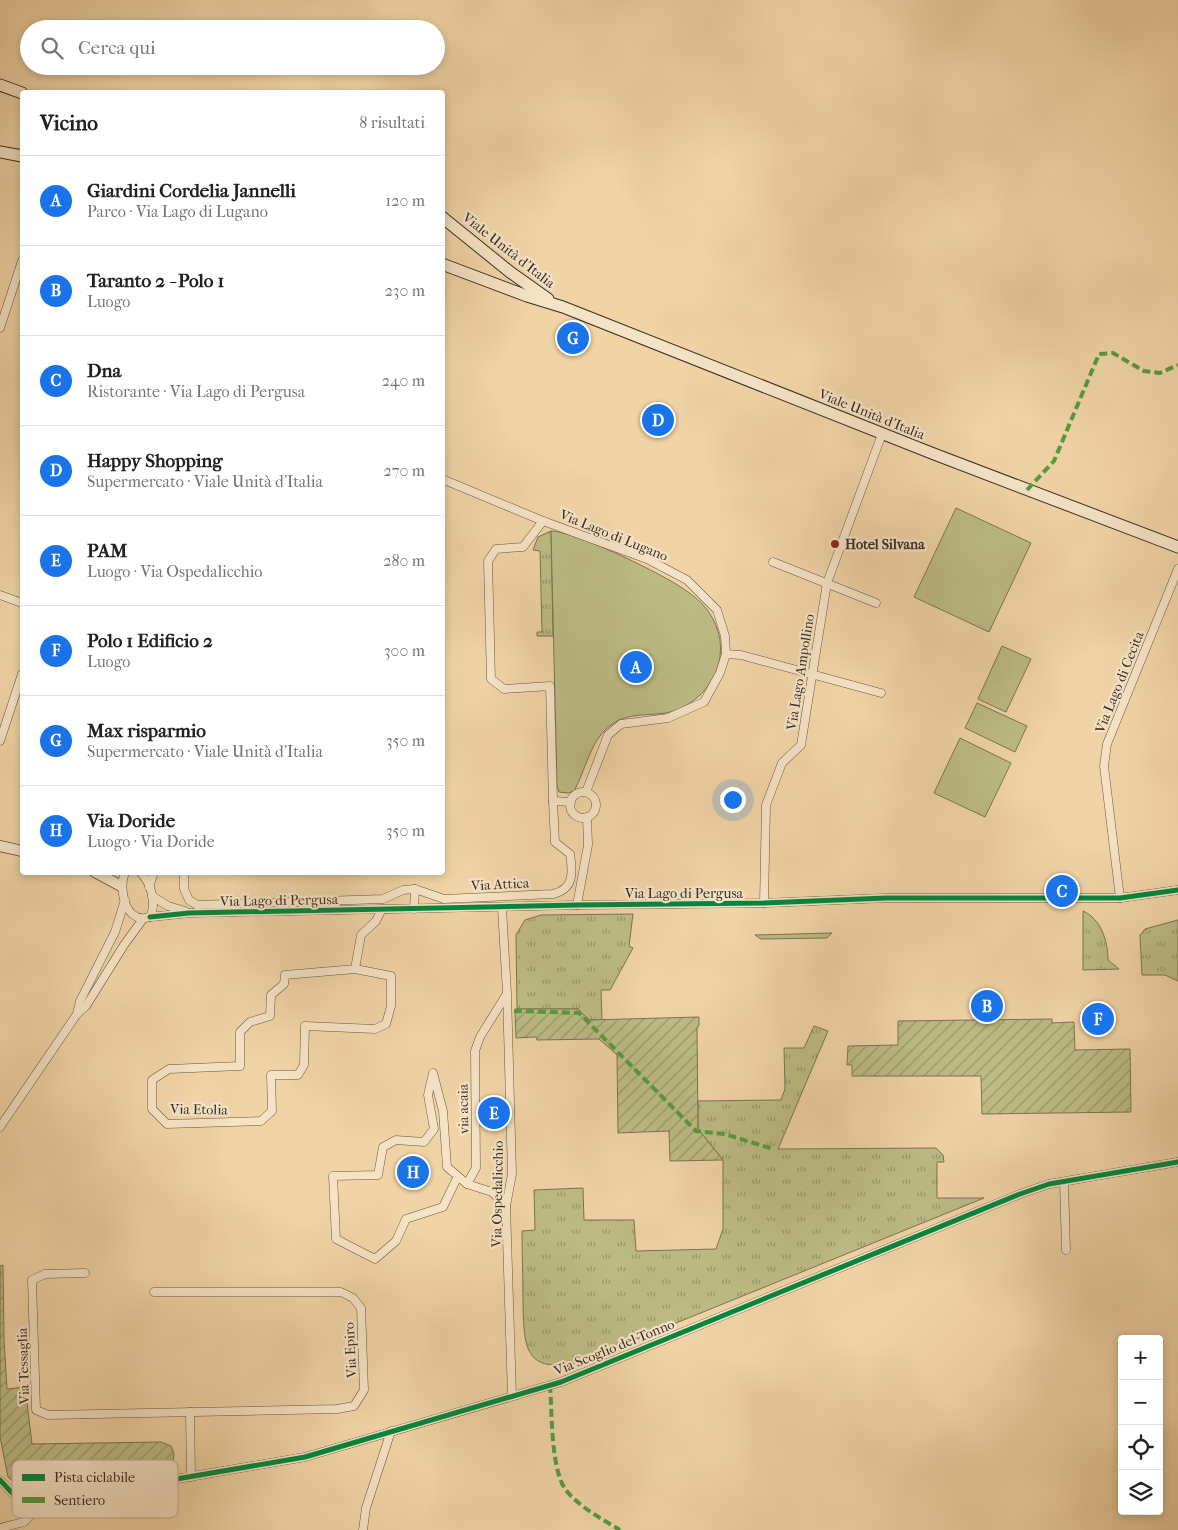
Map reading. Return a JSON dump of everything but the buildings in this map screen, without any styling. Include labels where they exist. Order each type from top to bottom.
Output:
[{"type":"main road","points":[[0,85],[19,92]]},
{"type":"main road","points":[[0,93],[19,92]]},
{"type":"main road","points":[[0,152],[20,156]]},
{"type":"main road","name":"Viale Unità d'Italia","points":[[445,219],[510,272],[557,306]]},
{"type":"main road","name":"Viale Unità d'Italia","points":[[445,265],[557,306],[882,434],[1178,547]]},
{"type":"street","points":[[0,328],[20,267]]},
{"type":"street","name":"Via Lago Ampollino","points":[[764,904],[766,805],[782,763],[801,745],[827,583],[882,434]]},
{"type":"street","name":"Via Lago di Lugano","points":[[445,480],[543,521],[647,559],[687,580],[717,610],[725,636],[726,654],[720,673],[704,702],[668,718],[621,724],[608,735],[586,792]]},
{"type":"street","name":"Via Attica","points":[[415,889],[444,900],[553,894],[563,892],[570,884],[573,870],[570,854],[555,842],[550,686],[504,689],[491,679],[488,561],[496,549],[523,547],[543,521]]},
{"type":"street","points":[[773,562],[876,603]]},
{"type":"street","name":"Via Lago di Cecita","points":[[1120,898],[1104,766],[1107,744],[1178,569]]},
{"type":"street","points":[[0,595],[20,602]]},
{"type":"street","points":[[726,654],[741,655],[881,693]]},
{"type":"street","points":[[0,741],[20,680]]},
{"type":"street","points":[[586,792],[593,796],[596,804],[594,812],[587,817],[575,814],[571,802],[578,793],[586,792]]},
{"type":"street","points":[[553,800],[571,802]]},
{"type":"street","points":[[578,905],[588,845],[587,817]]},
{"type":"street","points":[[0,846],[20,851]]},
{"type":"street","points":[[101,875],[121,886]]},
{"type":"street","points":[[124,875],[121,886],[130,914],[146,918]]},
{"type":"street","points":[[0,1127],[77,1014],[86,1006],[124,945],[146,918],[154,904],[151,892],[142,875]]},
{"type":"street","points":[[151,892],[154,875]]},
{"type":"street","points":[[184,875],[184,888],[189,900],[198,905],[383,899],[403,890],[415,889],[414,909]]},
{"type":"street","name":"Via Lago di Pergusa","points":[[146,918],[189,913],[578,905],[764,904],[886,898],[1120,898],[1178,890]]},
{"type":"street","points":[[151,892],[168,906],[189,913]]},
{"type":"street","points":[[77,1014],[80,1001],[116,932],[125,900]]},
{"type":"street","name":"Via Ospedalicchio","points":[[502,908],[507,993],[512,1174],[506,1206],[512,1396]]},
{"type":"street","points":[[355,969],[361,935],[376,921],[382,909]]},
{"type":"street","name":"Via Etolia","points":[[355,969],[391,976],[391,1006],[386,1024],[375,1029],[305,1026],[304,1066],[298,1075],[272,1075],[272,1111],[261,1121],[167,1124],[152,1108],[152,1080],[169,1069],[240,1066],[240,1032],[250,1022],[270,1016],[271,995],[284,984],[286,974],[355,969]]},
{"type":"street","name":"via acaia","points":[[467,1184],[476,1168],[475,1051],[480,1037],[507,993]]},
{"type":"street","points":[[458,1176],[443,1207],[406,1219],[396,1241],[375,1259],[336,1239],[333,1176],[378,1176],[383,1147],[396,1140],[424,1142],[434,1129],[428,1095],[433,1072],[443,1110],[447,1167],[458,1176],[467,1184],[492,1192],[506,1206]]},
{"type":"street","name":"Via Scoglio del Tonno","points":[[178,1479],[305,1458],[561,1382],[1020,1194],[1064,1182],[1178,1162]]},
{"type":"street","points":[[1064,1182],[1066,1250]]},
{"type":"street","name":"Via Tessaglia","points":[[85,1273],[45,1274],[32,1280],[36,1410],[48,1415],[190,1412]]},
{"type":"street","name":"Via Epiro","points":[[154,1292],[341,1292],[353,1298],[360,1308],[364,1390],[354,1406],[337,1409],[190,1412]]},
{"type":"street","points":[[190,1412],[191,1477]]},
{"type":"street","points":[[363,1530],[366,1508],[391,1431]]},
{"type":"street","points":[[0,1480],[12,1493]]},
{"type":"street","points":[[0,1528],[24,1522],[28,1518]]},
{"type":"green space","points":[[956,508],[1031,543],[989,632],[914,597]]},
{"type":"green space","points":[[551,531],[553,636],[537,636],[537,632],[542,632],[540,551],[533,550],[538,537]]},
{"type":"green space","points":[[551,531],[563,533],[596,545],[633,561],[676,584],[702,603],[716,625],[720,639],[718,666],[704,691],[693,701],[671,712],[627,717],[611,725],[604,731],[593,747],[574,791],[568,793],[559,792],[557,786]]},
{"type":"green space","points":[[1002,646],[1031,659],[1006,712],[978,699]]},
{"type":"green space","points":[[977,703],[1027,726],[1015,752],[965,728]]},
{"type":"green space","points":[[960,738],[1011,763],[985,817],[934,793]]},
{"type":"green space","points":[[1083,911],[1099,925],[1107,945],[1108,960],[1119,969],[1083,970]]},
{"type":"green space","points":[[633,914],[629,946],[633,948],[610,990],[601,990],[602,1020],[589,1020],[578,1009],[517,1009],[516,935],[525,920],[541,915]]},
{"type":"green space","points":[[1178,920],[1178,981],[1165,975],[1142,975],[1140,935],[1145,929]]},
{"type":"green space","points":[[832,933],[827,938],[761,939],[755,935]]},
{"type":"green space","points":[[515,1009],[578,1009],[589,1020],[699,1017],[699,1026],[697,1027],[698,1129],[723,1160],[670,1161],[669,1131],[618,1133],[617,1055],[599,1039],[537,1040],[536,1037],[516,1038]]},
{"type":"green space","points":[[1052,1019],[1052,1023],[1074,1022],[1075,1050],[1130,1049],[1131,1112],[982,1114],[981,1076],[852,1076],[852,1065],[847,1065],[848,1046],[898,1045],[898,1021]]},
{"type":"green space","points":[[814,1026],[828,1031],[778,1149],[936,1148],[943,1155],[944,1162],[937,1162],[937,1198],[984,1198],[580,1362],[561,1365],[547,1364],[537,1360],[530,1353],[526,1344],[523,1301],[522,1231],[535,1230],[534,1190],[583,1188],[584,1220],[634,1220],[636,1251],[716,1249],[723,1229],[723,1160],[698,1129],[698,1101],[781,1100],[785,1089],[784,1048],[804,1048]]},
{"type":"green space","points":[[3,1265],[7,1389],[25,1387],[32,1444],[161,1442],[171,1446],[174,1454],[173,1460],[12,1460],[12,1481],[8,1477],[0,1437],[0,1266]]},
{"type":"marked path","points":[[1027,490],[1054,461],[1099,354],[1113,353],[1144,371],[1160,373],[1178,365]]},
{"type":"marked path","points":[[514,1011],[579,1013],[696,1131],[725,1134],[773,1149]]},
{"type":"marked path","points":[[550,1385],[555,1459],[561,1481],[571,1496],[578,1502],[620,1530]]},
{"type":"cycle path","points":[[150,917],[189,913],[764,903],[886,898],[1120,898],[1178,890]]},
{"type":"cycle path","points":[[178,1479],[305,1457],[561,1382],[1020,1194],[1049,1184],[1178,1162]]},
{"type":"cycle path","points":[[0,1480],[12,1493]]},
{"type":"place","name":"Max risparmio","points":[[573,338]]},
{"type":"place","name":"Happy Shopping","points":[[658,420]]},
{"type":"place","name":"Hotel Silvana","points":[[835,544]]},
{"type":"place","name":"Giardini Cordelia Jannelli","points":[[636,667]]},
{"type":"place","name":"Dna","points":[[1062,891]]},
{"type":"place","name":"Taranto 2 - Polo 1","points":[[987,1006]]},
{"type":"place","name":"Polo 1 Edificio 2","points":[[1098,1019]]},
{"type":"place","name":"PAM","points":[[494,1113]]},
{"type":"place","name":"Via Doride","points":[[413,1172]]}]
